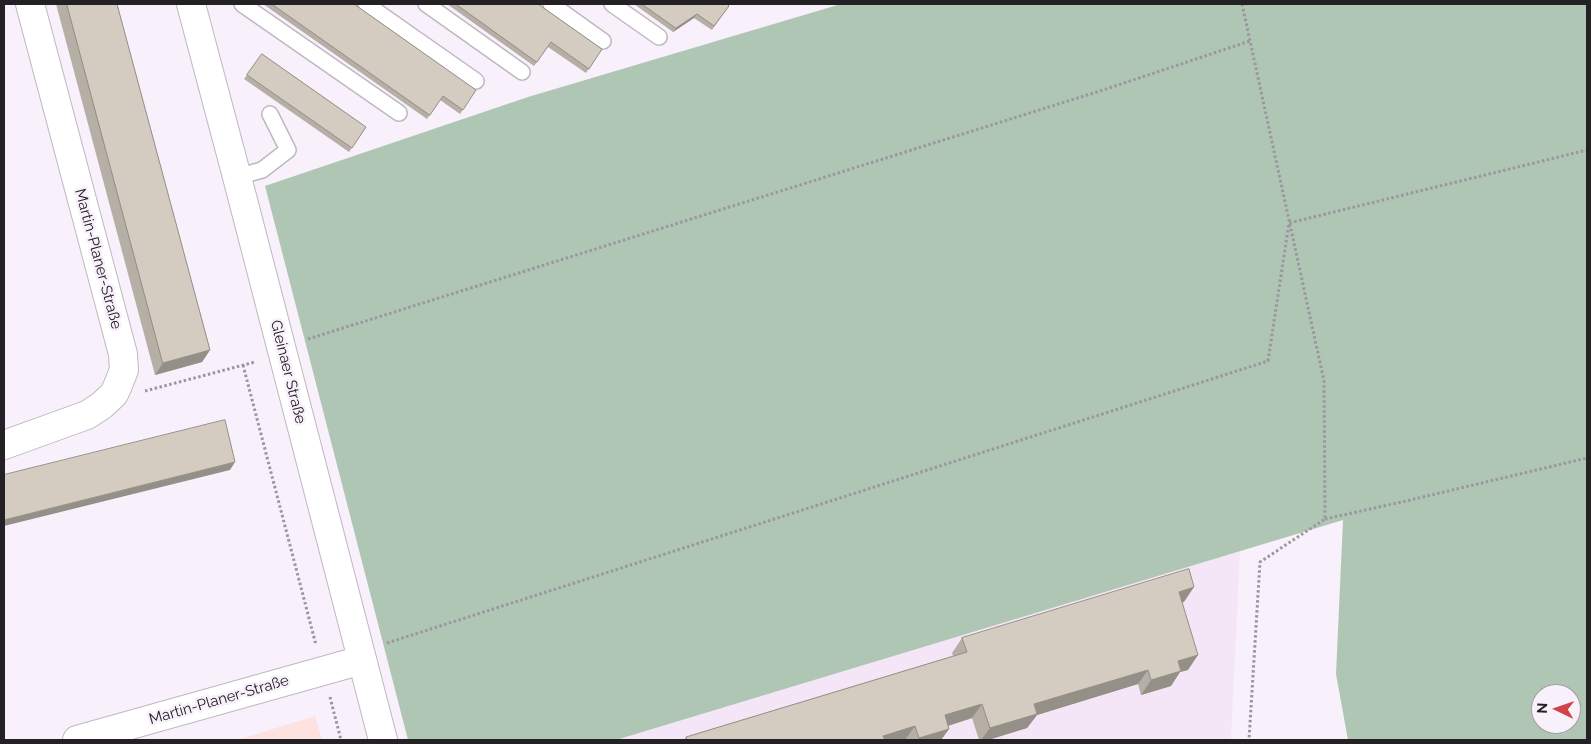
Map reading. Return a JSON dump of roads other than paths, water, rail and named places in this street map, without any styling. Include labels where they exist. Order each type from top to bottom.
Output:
[{"type":"street","name":"Martin-Planer-Straße","points":[[4,445],[87,415],[114,394],[124,370],[123,354],[30,4]]},
{"type":"street","name":"Gleinaer Straße","points":[[191,4],[383,740]]},
{"type":"street","name":"Martin-Planer-Straße","points":[[77,740],[362,660]]},
{"type":"lane","points":[[242,4],[398,113]]},
{"type":"lane","points":[[366,4],[476,81]]},
{"type":"lane","points":[[426,4],[522,72]]},
{"type":"lane","points":[[551,4],[603,41]]},
{"type":"lane","points":[[612,4],[659,37]]},
{"type":"lane","points":[[237,177],[262,170],[288,150],[270,114]]}]
